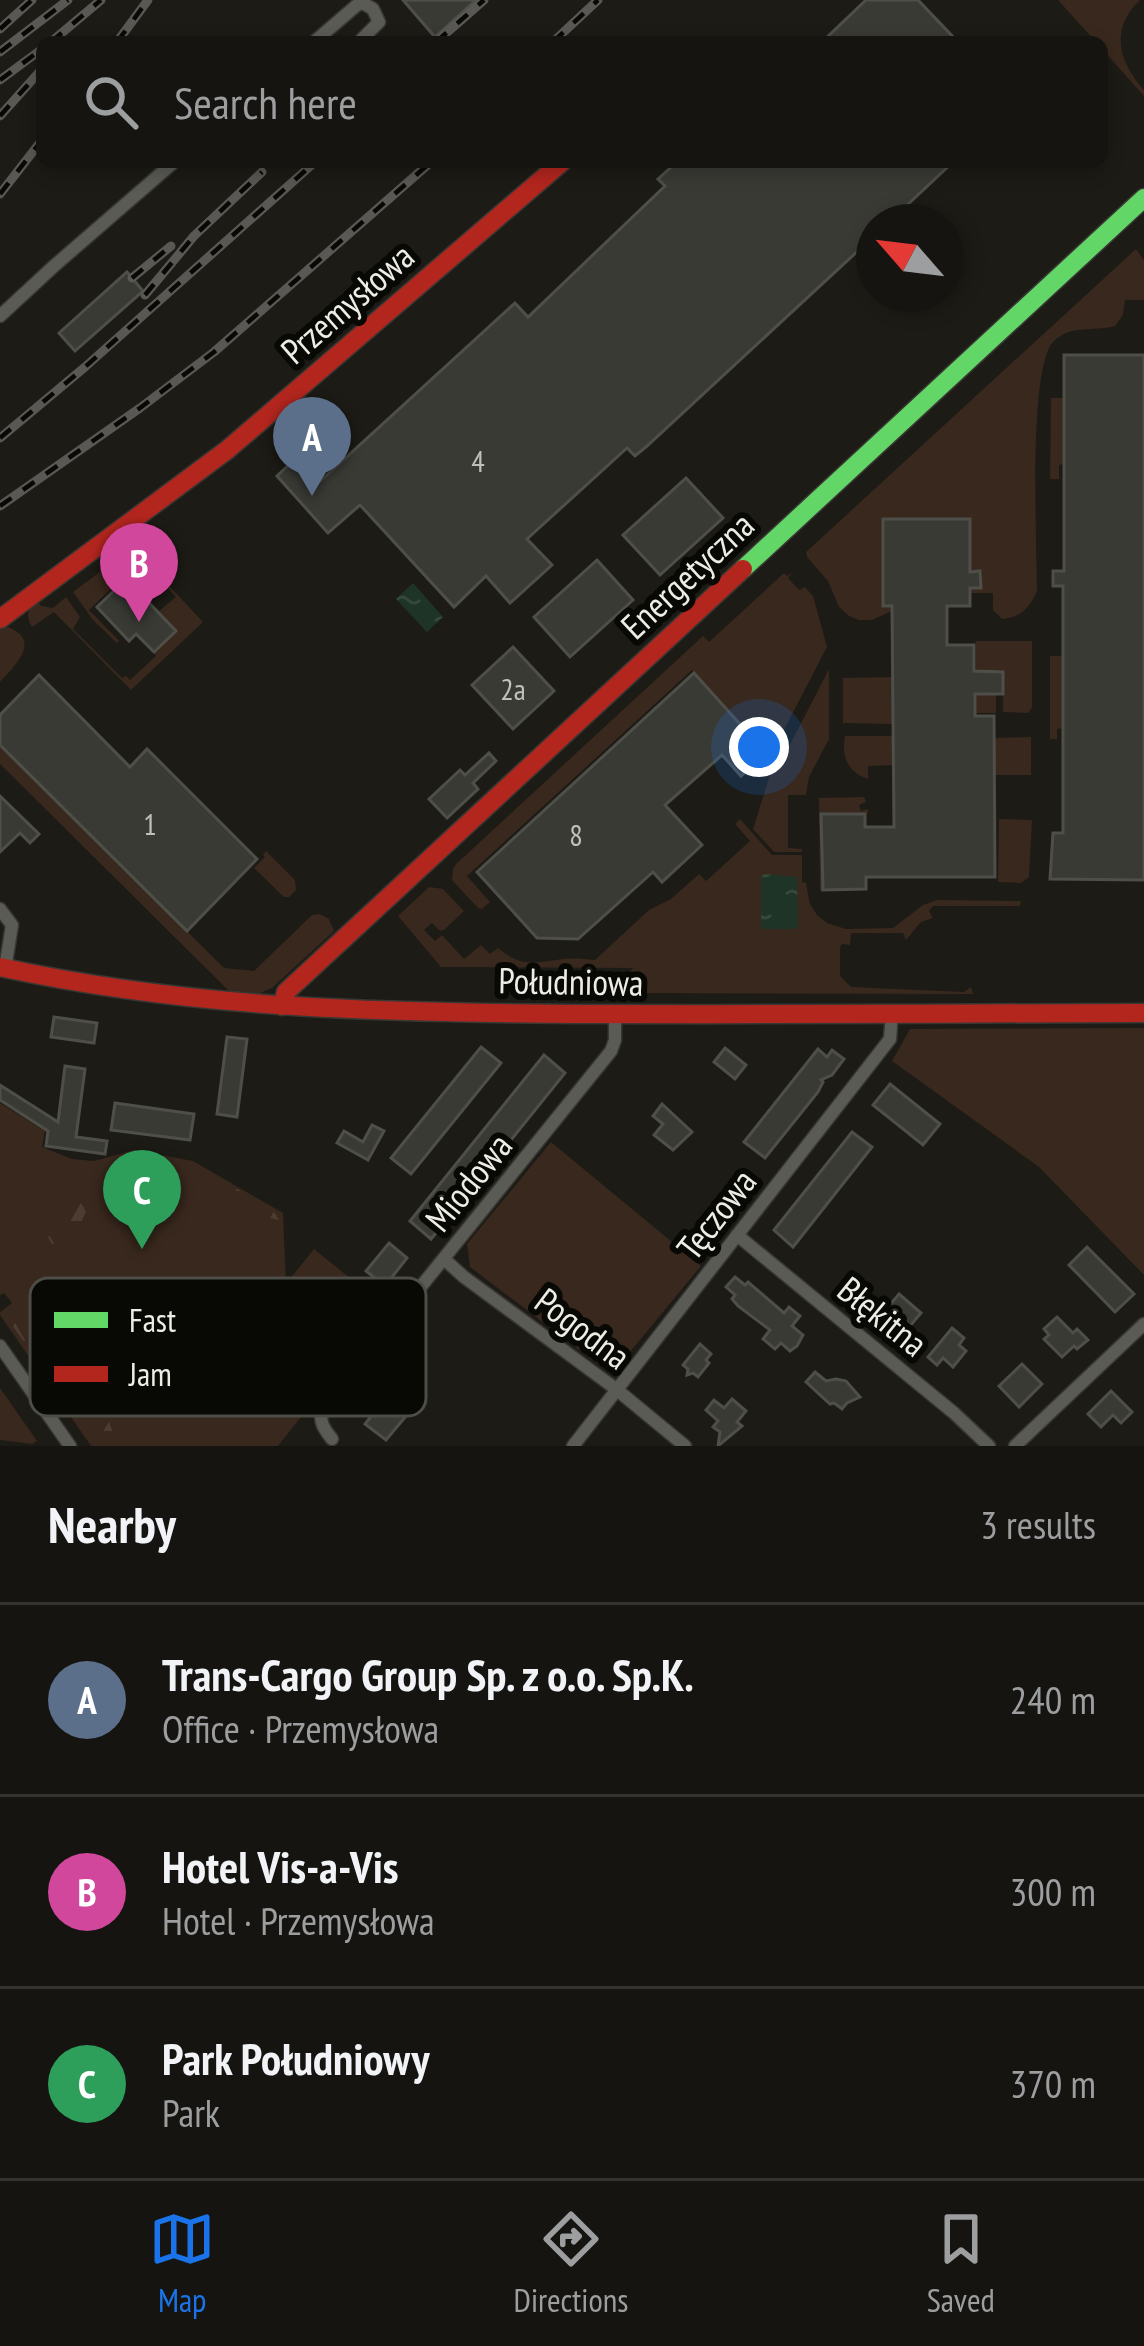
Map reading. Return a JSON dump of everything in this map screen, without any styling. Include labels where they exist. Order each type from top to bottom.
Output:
[{"type":"street","points":[[321,36],[363,3],[373,9],[379,22],[365,36]]},
{"type":"street","points":[[0,316],[167,168]]},
{"type":"street","name":"Przemysłowa","points":[[0,619],[226,450],[555,168]]},
{"type":"street","name":"Energetyczna","points":[[282,1006],[286,992],[302,976],[1144,198]]},
{"type":"street","points":[[0,909],[12,925],[2,968]]},
{"type":"street","name":"Południowa","points":[[2,968],[85,986],[371,1011],[614,1015],[1144,1012]]},
{"type":"street","name":"Tęczowa","points":[[573,1446],[890,1039],[892,1013]]},
{"type":"street","name":"Miodowa","points":[[426,1281],[611,1051],[614,1015]]},
{"type":"street","name":"Błękitna","points":[[737,1234],[989,1446]]},
{"type":"street","name":"Pogodna","points":[[444,1259],[685,1446]]},
{"type":"street","points":[[1015,1446],[1144,1324]]},
{"type":"street","points":[[0,1346],[30,1389]]},
{"type":"street","points":[[49,1416],[70,1446]]},
{"type":"street","name":"Miodowa","points":[[321,1416],[332,1439]]},
{"type":"green space","points":[[1058,0],[1140,0],[1124,22],[1121,45],[1144,96],[1108,56],[1108,36],[1091,36]]},
{"type":"green space","points":[[1136,249],[1144,260],[1144,300],[1125,300],[1115,326],[1060,336],[1045,359],[1037,421],[1037,591],[1028,607],[1002,619],[993,610],[993,593],[970,593],[971,588],[981,587],[980,572],[970,572],[969,519],[883,519],[883,605],[892,606],[892,611],[872,620],[849,616],[806,552]]},
{"type":"green space","points":[[1051,398],[1064,398],[1059,479],[1050,479]]},
{"type":"green space","points":[[130,544],[203,622],[131,690],[54,612],[32,627],[28,616],[37,600],[53,608],[66,597],[80,617],[73,629],[122,678],[130,680],[175,632],[158,612],[176,597]]},
{"type":"green space","points":[[120,557],[135,573],[126,574],[89,610],[117,643],[73,592]]},
{"type":"green space","points":[[792,572],[788,578],[813,596],[827,647],[775,747],[768,754],[692,670],[467,876],[490,902],[478,908],[452,880],[456,864],[703,636],[709,642],[784,573]]},
{"type":"green space","points":[[0,627],[16,631],[25,645],[0,682]]},
{"type":"green space","points":[[976,641],[1032,641],[1032,708],[1028,713],[1003,712],[1003,672],[985,693],[996,694],[996,713],[976,713]]},
{"type":"green space","points":[[1050,656],[1064,656],[1064,728],[1057,729],[1057,739],[1050,739]]},
{"type":"green space","points":[[829,669],[829,739],[809,777],[806,795],[788,795],[788,848],[802,852],[774,852],[753,829],[770,775]]},
{"type":"green space","points":[[893,677],[893,724],[843,723],[843,678]]},
{"type":"green space","points":[[845,736],[893,736],[893,765],[868,766],[868,779],[861,776],[847,762]]},
{"type":"green space","points":[[1031,737],[1031,775],[994,775],[994,738]]},
{"type":"green space","points":[[0,745],[224,968],[254,971],[312,915],[329,919],[334,931],[272,988],[258,994],[231,993],[0,764]]},
{"type":"green space","points":[[864,797],[866,802],[859,805],[868,813],[821,815],[823,890],[866,891],[820,891],[819,798]]},
{"type":"green space","points":[[740,819],[772,855],[802,855],[802,882],[810,904],[827,923],[846,929],[893,928],[937,900],[1021,901],[1020,906],[933,906],[929,911],[933,918],[921,922],[906,940],[903,933],[851,933],[850,945],[840,947],[840,976],[851,987],[964,992],[971,987],[973,994],[615,993],[633,968],[441,967],[398,916],[429,887],[443,889],[464,911],[444,930],[432,923],[424,930],[435,941],[442,935],[464,959],[481,945],[490,954],[498,948],[530,962],[595,960],[649,910],[671,899],[699,874],[706,881],[750,841],[735,824]]},
{"type":"green space","points":[[999,819],[1032,820],[1029,877],[1021,883],[998,882]]},
{"type":"green space","points":[[266,851],[295,880],[296,890],[289,897],[254,868]]},
{"type":"green space","points":[[1144,1028],[1144,1275],[1039,1167],[892,1061],[910,1029]]},
{"type":"green space","points":[[0,1103],[45,1131],[42,1147],[72,1159],[94,1161],[134,1150],[193,1161],[283,1213],[286,1278],[30,1278],[30,1358],[0,1315],[12,1303],[4,1293],[0,1295]]},
{"type":"green space","points":[[551,1142],[701,1266],[620,1364],[599,1365],[470,1267],[467,1244]]},
{"type":"green space","points":[[125,1155],[193,1165],[272,1209],[279,1220],[254,1214],[234,1199],[202,1188],[190,1176],[130,1165],[117,1170],[118,1180],[112,1188],[123,1204],[104,1200],[93,1205],[80,1231],[52,1244],[48,1237],[65,1227],[83,1189],[81,1165]]},
{"type":"green space","points":[[314,1249],[350,1278],[291,1278]]},
{"type":"green space","points":[[130,1266],[129,1278],[91,1277],[114,1268]]},
{"type":"green space","points":[[25,1309],[30,1314],[30,1350],[7,1318],[13,1310]]},
{"type":"green space","points":[[0,1388],[37,1441],[0,1440]]},
{"type":"green space","points":[[70,1416],[302,1416],[278,1446],[91,1446]]},
{"type":"green space","points":[[77,1416],[108,1416],[111,1437],[94,1439]]},
{"type":"green space","points":[[202,1416],[224,1416],[204,1446],[179,1446]]},
{"type":"water","points":[[413,583],[443,617],[427,632],[396,599]]},
{"type":"water","points":[[764,874],[797,877],[798,926],[794,929],[761,926]]},
{"type":"building","points":[[403,0],[476,0],[436,36]]},
{"type":"building","points":[[866,0],[918,0],[952,36],[828,36]]},
{"type":"building","points":[[670,168],[947,168],[908,204],[856,204],[856,253],[647,446],[635,456],[627,448],[527,539],[552,565],[510,603],[486,576],[454,607],[360,505],[328,533],[277,476],[296,458],[318,483],[515,303],[528,317],[665,186],[658,179]]},
{"type":"building","points":[[127,272],[143,291],[75,351],[59,333]]},
{"type":"building","points":[[1064,355],[1144,355],[1144,880],[1050,879],[1053,833],[1063,833],[1063,586],[1053,586],[1053,571],[1064,571]]},
{"type":"building","points":[[686,478],[723,518],[660,575],[623,535]]},
{"type":"building","points":[[883,519],[970,519],[970,572],[980,571],[981,588],[970,588],[970,606],[947,606],[947,645],[974,645],[974,671],[1003,672],[1003,694],[975,694],[975,716],[994,716],[995,877],[866,877],[866,889],[823,890],[821,814],[865,814],[865,827],[894,827],[892,606],[883,606]]},
{"type":"building","points":[[597,560],[633,600],[570,657],[534,617]]},
{"type":"building","points":[[121,584],[127,590],[132,585],[176,631],[154,652],[136,634],[129,641],[97,607]]},
{"type":"building","points":[[513,647],[554,691],[513,729],[472,685]]},
{"type":"building","points":[[694,673],[766,753],[741,776],[722,755],[665,805],[702,845],[662,882],[653,872],[578,939],[537,938],[477,872]]},
{"type":"building","points":[[39,675],[130,767],[147,749],[257,859],[187,931],[0,745],[0,715]]},
{"type":"building","points":[[489,753],[496,761],[473,783],[478,789],[447,818],[429,799],[460,770],[465,775]]},
{"type":"building","points":[[0,796],[39,834],[30,843],[20,833],[0,852]]},
{"type":"building","points":[[54,1017],[97,1023],[94,1043],[51,1037]]},
{"type":"building","points":[[227,1037],[247,1039],[237,1117],[217,1114]]},
{"type":"building","points":[[481,1047],[501,1063],[411,1174],[391,1158]]},
{"type":"building","points":[[725,1048],[746,1065],[735,1079],[714,1062]]},
{"type":"building","points":[[818,1049],[827,1057],[832,1050],[844,1059],[832,1075],[821,1080],[818,1092],[765,1158],[744,1142]]},
{"type":"building","points":[[544,1055],[565,1073],[431,1239],[410,1221]]},
{"type":"building","points":[[65,1066],[85,1069],[76,1137],[107,1141],[105,1154],[46,1146],[48,1131],[0,1100],[0,1085],[58,1122]]},
{"type":"building","points":[[890,1084],[940,1124],[923,1145],[873,1105]]},
{"type":"building","points":[[115,1103],[194,1114],[190,1140],[111,1130]]},
{"type":"building","points":[[662,1104],[692,1132],[673,1150],[654,1135],[663,1124],[653,1116]]},
{"type":"building","points":[[372,1125],[384,1131],[368,1160],[337,1143],[344,1131],[363,1142]]},
{"type":"building","points":[[852,1132],[872,1147],[793,1247],[774,1230]]},
{"type":"building","points":[[389,1243],[407,1258],[391,1278],[375,1278],[366,1271]]},
{"type":"building","points":[[1087,1247],[1134,1294],[1115,1312],[1069,1265]]},
{"type":"building","points":[[735,1277],[745,1285],[748,1282],[784,1313],[789,1307],[800,1316],[792,1326],[803,1335],[797,1346],[790,1351],[781,1343],[775,1349],[763,1339],[770,1330],[738,1306],[726,1287]]},
{"type":"building","points":[[899,1294],[921,1313],[904,1333],[882,1314]]},
{"type":"building","points":[[1057,1317],[1088,1340],[1062,1357],[1044,1339],[1049,1335],[1044,1329]]},
{"type":"building","points":[[952,1328],[964,1338],[959,1345],[966,1351],[953,1367],[943,1358],[937,1365],[928,1357]]},
{"type":"building","points":[[700,1344],[711,1354],[709,1363],[698,1377],[687,1375],[683,1365]]},
{"type":"building","points":[[1022,1364],[1042,1384],[1019,1407],[999,1386]]},
{"type":"building","points":[[815,1372],[826,1381],[846,1381],[860,1397],[842,1409],[830,1404],[806,1382]]},
{"type":"building","points":[[1111,1391],[1132,1412],[1121,1423],[1113,1415],[1101,1427],[1088,1414]]},
{"type":"building","points":[[732,1399],[746,1411],[737,1422],[742,1426],[718,1446],[720,1432],[713,1427],[718,1421],[706,1410],[714,1400],[724,1408]]},
{"type":"building","points":[[371,1416],[406,1416],[386,1440],[365,1424]]},
{"type":"railway","points":[[0,29],[32,0]]},
{"type":"railway","points":[[0,52],[68,0]]},
{"type":"railway","points":[[58,36],[101,0]]},
{"type":"railway","points":[[121,36],[148,0]]},
{"type":"railway","points":[[443,36],[484,0]]},
{"type":"railway","points":[[559,36],[598,0]]},
{"type":"railway","points":[[0,80],[36,53]]},
{"type":"railway","points":[[0,116],[36,76]]},
{"type":"railway","points":[[0,194],[36,148]]},
{"type":"railway","points":[[0,438],[308,168]]},
{"type":"railway","points":[[0,506],[214,352],[424,168]]},
{"type":"railway","points":[[145,295],[194,236],[262,172]]},
{"type":"railway","points":[[132,278],[171,246]]},
{"type":"traffic: fast","points":[[743,569],[1144,198]]},
{"type":"traffic: jam","points":[[0,619],[227,450],[555,168]]},
{"type":"traffic: jam","points":[[282,1006],[286,992],[743,569]]},
{"type":"traffic: jam","points":[[0,967],[223,1001],[372,1010],[1144,1013]]},
{"type":"place","name":"Trans-Cargo Group Sp. z o.o. Sp.K.","points":[[312,496]]},
{"type":"place","name":"Hotel Vis-a-Vis","points":[[139,622]]},
{"type":"place","name":"Park Południowy","points":[[142,1249]]}]
